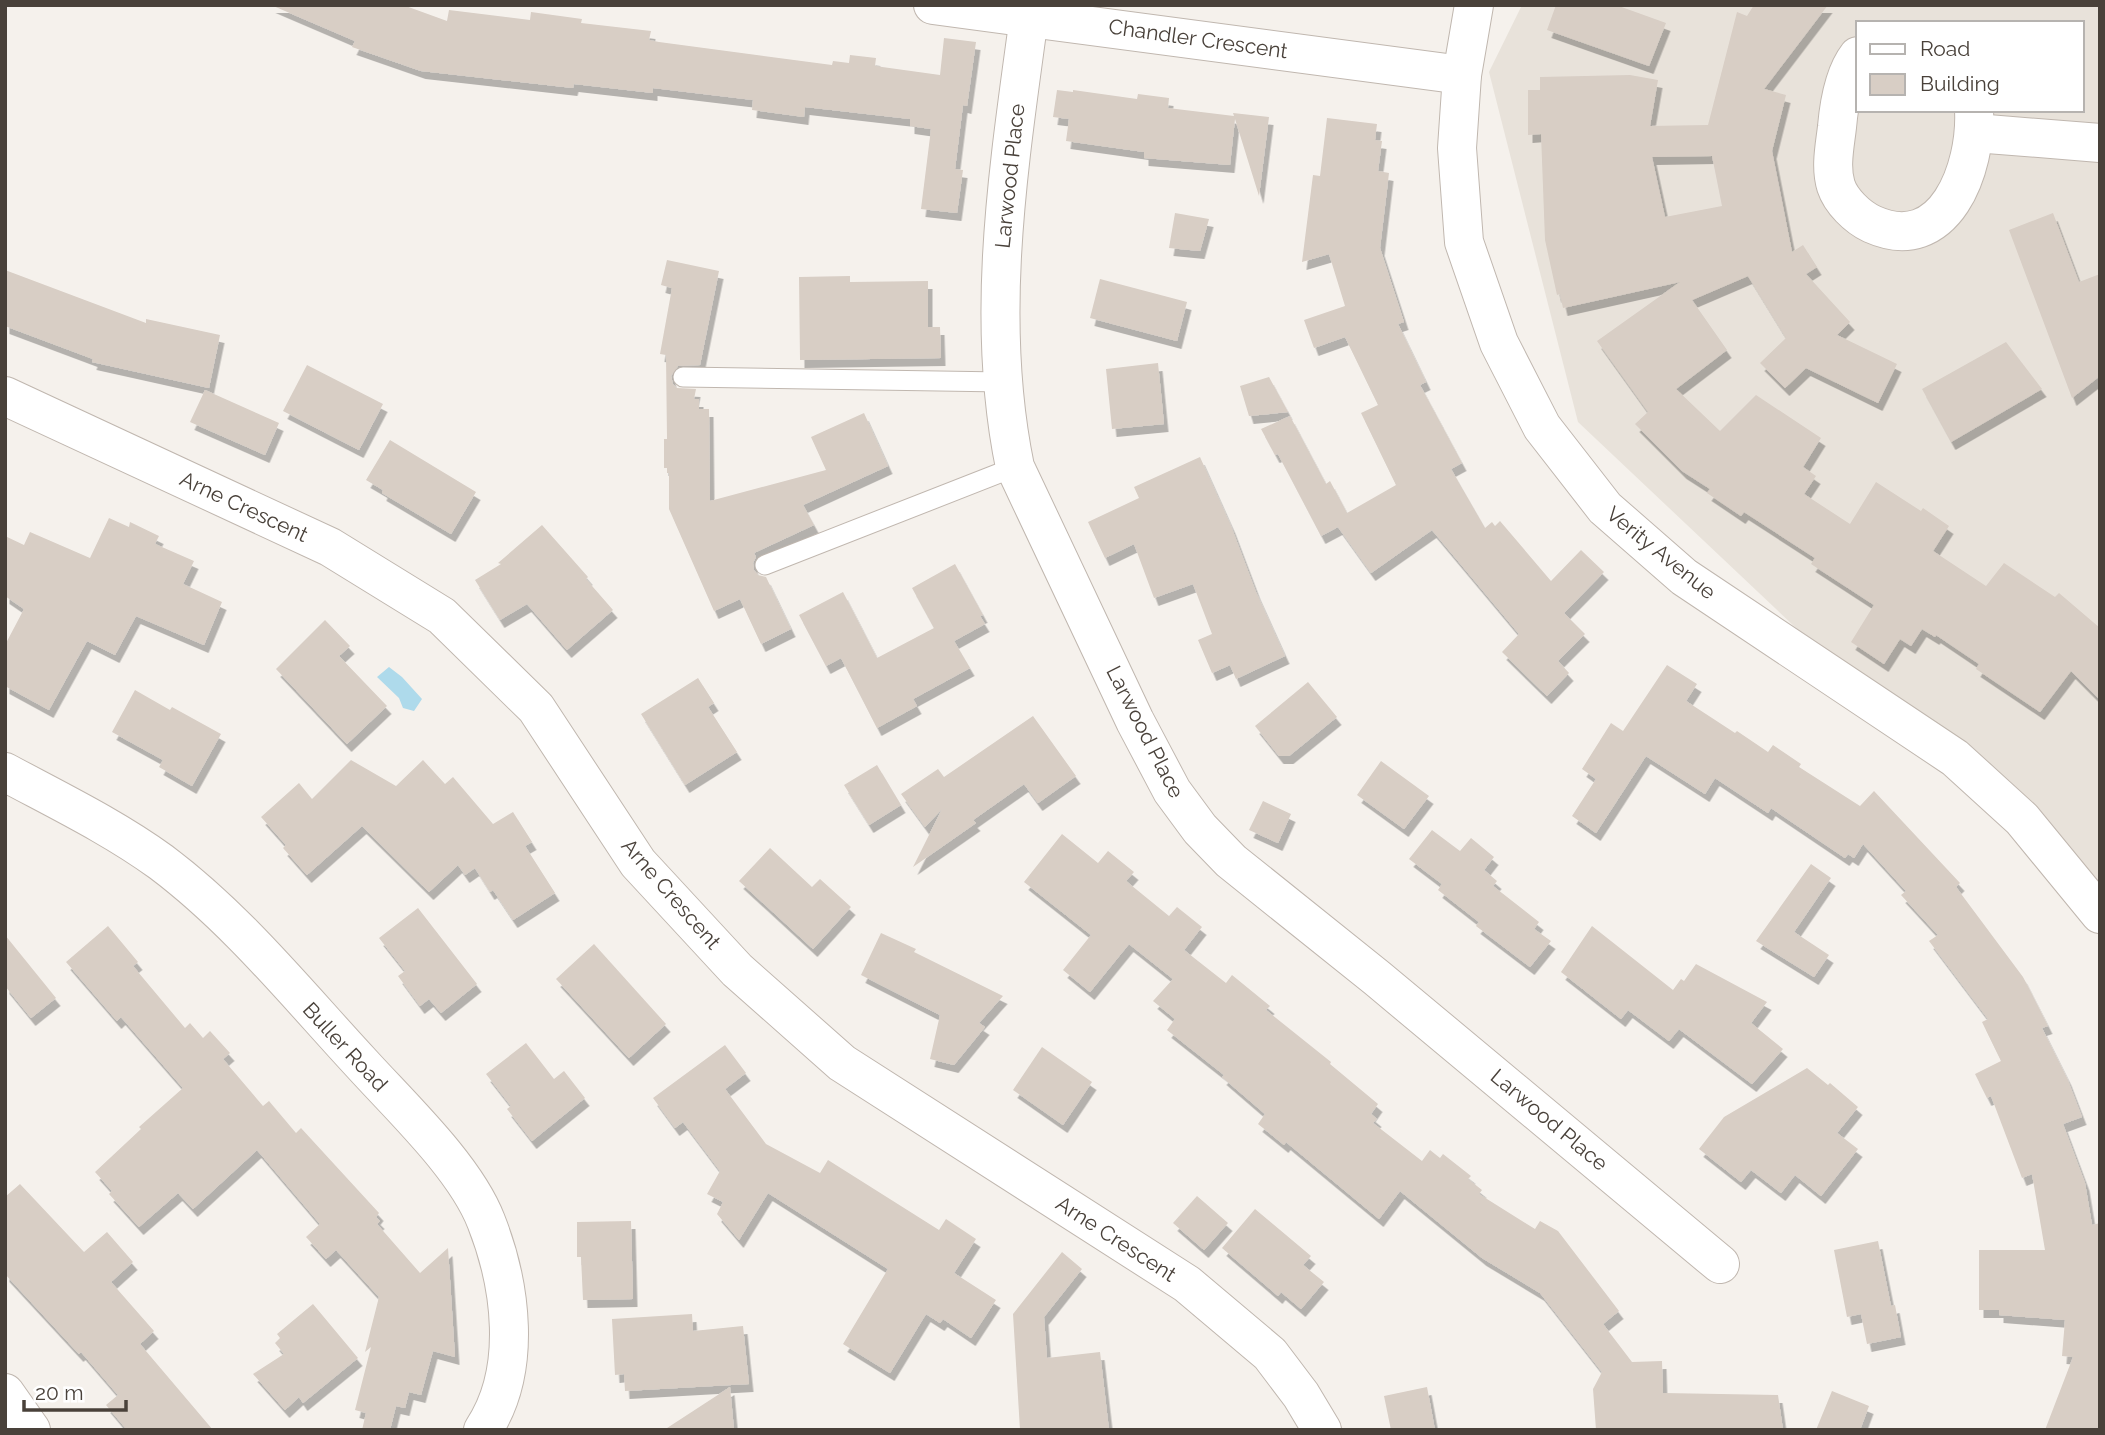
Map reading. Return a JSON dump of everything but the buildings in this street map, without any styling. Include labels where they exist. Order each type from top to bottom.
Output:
[{"type":"street","name":"Chandler Crescent","points":[[933,5],[1462,75]]},
{"type":"street","name":"Verity Avenue","points":[[1474,5],[1462,75],[1457,148],[1464,242],[1499,343],[1542,427],[1605,508],[1684,577],[1955,758],[2022,819],[2100,914]]},
{"type":"street","name":"Larwood Place","points":[[1029,17],[1006,188],[1000,292],[1007,428],[1015,467],[1135,721],[1172,791],[1200,829],[1231,861],[1388,987],[1720,1264]]},
{"type":"street","points":[[1856,60],[1845,83],[1833,160],[1836,186],[1849,208],[1867,222],[1883,229],[1911,231],[1940,216],[1963,182],[1975,121],[2100,143]]},
{"type":"street","name":"Arne Crescent","points":[[5,396],[330,547],[442,616],[536,708],[638,863],[737,970],[842,1063],[1187,1284],[1270,1354],[1301,1395],[1322,1430]]},
{"type":"street","name":"Buller Road","points":[[5,772],[159,861],[204,897],[435,1144],[468,1189],[485,1219],[500,1268],[507,1307],[508,1356],[500,1394],[483,1430]]},
{"type":"street","points":[[5,1393],[31,1430]]},
{"type":"lane","points":[[683,377],[1003,382]]},
{"type":"lane","points":[[765,565],[1015,467]]},
{"type":"shaded area","points":[[1522,5],[2100,5],[2100,915],[1578,422],[1489,72]]},
{"type":"water","points":[[389,667],[422,699],[414,711],[403,708],[399,698],[377,677]]}]
